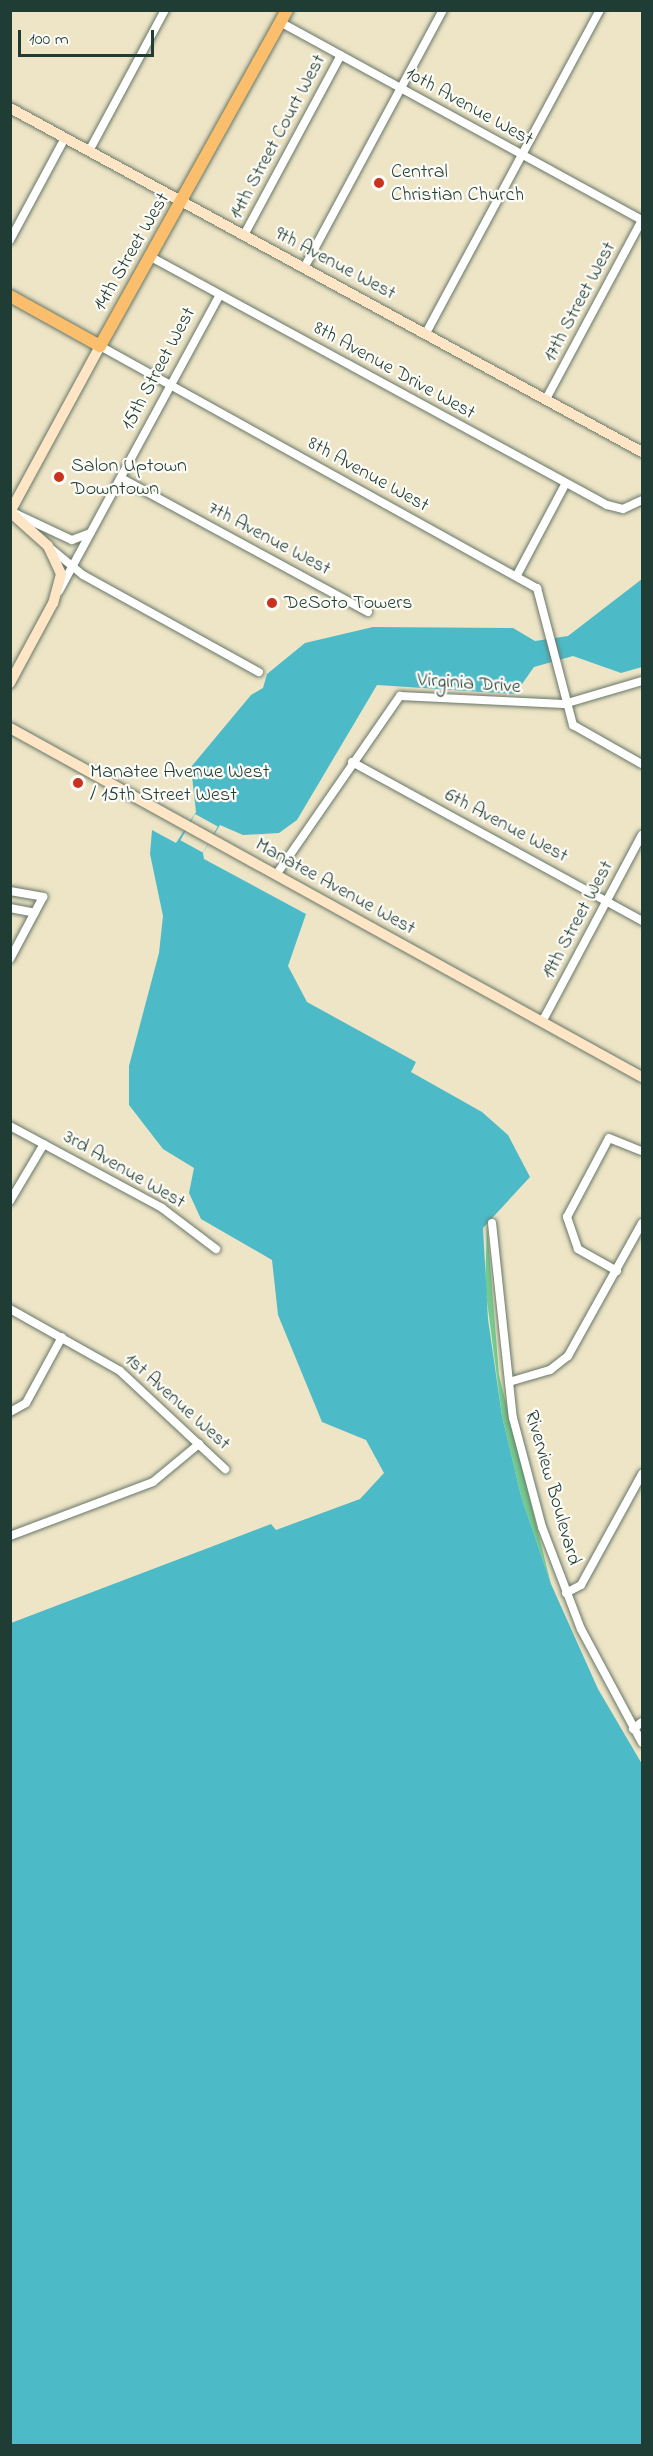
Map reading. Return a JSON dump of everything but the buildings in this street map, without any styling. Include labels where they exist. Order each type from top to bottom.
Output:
[{"type":"main road","name":"14th Street West","points":[[11,512],[100,346],[183,202],[287,10]]},
{"type":"main road","name":"9th Avenue West","points":[[10,108],[642,452]]},
{"type":"main road","points":[[10,296],[100,346]]},
{"type":"main road","points":[[11,512],[48,546],[61,574],[53,603]]},
{"type":"main road","name":"15th Street West","points":[[10,683],[53,603]]},
{"type":"main road","name":"Manatee Avenue West","points":[[10,728],[642,1077]]},
{"type":"street","points":[[89,151],[165,10]]},
{"type":"street","points":[[304,268],[443,10]]},
{"type":"street","points":[[426,333],[600,10]]},
{"type":"street","name":"10th Avenue West","points":[[280,22],[642,220]]},
{"type":"street","name":"14th Street Court West","points":[[244,235],[341,55]]},
{"type":"street","points":[[10,240],[65,138]]},
{"type":"street","name":"17th Street West","points":[[546,399],[642,220]]},
{"type":"street","name":"8th Avenue Drive West","points":[[151,257],[566,483],[622,509],[642,500]]},
{"type":"street","name":"15th Street West","points":[[53,603],[220,295]]},
{"type":"street","name":"8th Avenue West","points":[[100,346],[517,575],[540,592],[564,704]]},
{"type":"street","name":"7th Avenue West","points":[[121,478],[368,612]]},
{"type":"street","points":[[517,575],[566,483]]},
{"type":"street","points":[[11,512],[72,540],[95,527]]},
{"type":"street","points":[[48,546],[73,566],[259,672]]},
{"type":"street","name":"Virginia Drive","points":[[276,875],[352,762],[400,696],[564,704],[642,681]]},
{"type":"street","points":[[564,704],[573,725],[642,764]]},
{"type":"street","name":"6th Avenue West","points":[[352,762],[642,921]]},
{"type":"street","name":"19th Street West","points":[[542,1022],[642,835]]},
{"type":"street","points":[[10,891],[39,905]]},
{"type":"street","points":[[10,908],[39,905]]},
{"type":"street","points":[[10,959],[39,905]]},
{"type":"street","name":"3rd Avenue West","points":[[10,1126],[162,1208],[216,1249]]},
{"type":"street","points":[[617,1271],[578,1249],[568,1232],[567,1217],[609,1138],[642,1151]]},
{"type":"street","points":[[10,1201],[44,1144]]},
{"type":"street","name":"Riverview Boulevard","points":[[492,1223],[509,1382],[524,1464],[566,1593],[642,1743]]},
{"type":"street","points":[[509,1382],[550,1370],[568,1356],[642,1223]]},
{"type":"street","name":"1st Avenue West","points":[[10,1309],[62,1336],[120,1371],[225,1469]]},
{"type":"street","points":[[10,1412],[26,1403],[62,1336]]},
{"type":"street","points":[[10,1536],[153,1482],[199,1444]]},
{"type":"street","points":[[566,1593],[581,1585],[642,1474]]},
{"type":"street","points":[[633,1729],[642,1722]]},
{"type":"green space","points":[[487,1225],[499,1375],[551,1584],[521,1496],[502,1416],[485,1286]]},
{"type":"water","points":[[642,579],[642,667],[621,673],[573,656],[534,667],[515,694],[377,685],[297,820],[279,833],[243,835],[220,825],[203,853],[204,859],[306,914],[288,966],[307,1002],[416,1062],[411,1072],[482,1112],[508,1135],[530,1177],[483,1228],[488,1319],[502,1416],[521,1496],[551,1584],[598,1689],[642,1764],[642,2445],[11,2446],[11,1623],[271,1524],[276,1530],[360,1499],[384,1473],[366,1440],[322,1422],[278,1315],[272,1260],[201,1219],[189,1193],[194,1168],[163,1149],[129,1105],[129,1066],[159,953],[163,916],[150,854],[152,830],[176,843],[196,812],[191,767],[251,695],[263,688],[267,674],[305,643],[373,627],[513,628],[535,641],[568,636]]},
{"type":"pier","points":[[195,814],[218,827],[203,853],[180,840]]},
{"type":"place","name":"Central Christian Church","points":[[379,183]]},
{"type":"place","name":"Salon Uptown Downtown","points":[[59,477]]},
{"type":"place","name":"DeSoto Towers","points":[[272,603]]},
{"type":"place","name":"Manatee Avenue West / 15th Street West","points":[[78,783]]}]
